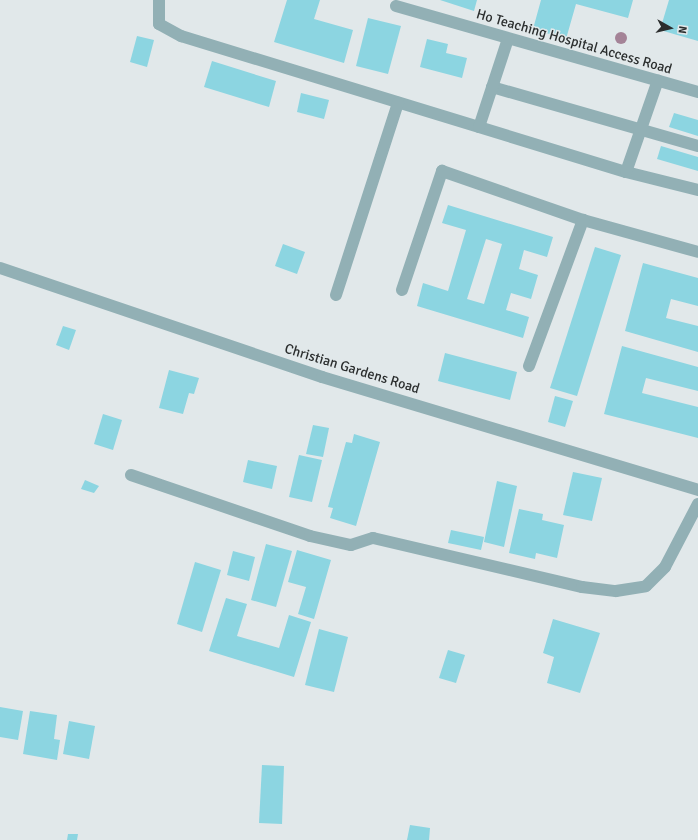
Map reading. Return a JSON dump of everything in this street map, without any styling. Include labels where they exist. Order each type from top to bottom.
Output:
[{"type":"street","points":[[159,0],[159,24],[181,36],[626,172],[698,190]]},
{"type":"street","name":"Ho Teaching Hospital Access Road","points":[[396,6],[698,92]]},
{"type":"street","points":[[479,127],[508,39]]},
{"type":"street","points":[[626,172],[639,130],[658,80]]},
{"type":"street","points":[[492,87],[698,146]]},
{"type":"street","points":[[336,295],[398,103]]},
{"type":"street","points":[[402,290],[442,171],[583,220],[698,252]]},
{"type":"street","points":[[529,366],[583,220]]},
{"type":"street","name":"Christian Gardens Road","points":[[0,268],[322,377],[698,490]]},
{"type":"street","points":[[131,475],[310,536],[351,545],[372,538],[582,587],[616,591],[646,586],[666,567],[698,504]]},
{"type":"building","points":[[287,0],[320,0],[314,19],[353,30],[344,63],[274,42]]},
{"type":"building","points":[[440,0],[477,0],[474,11]]},
{"type":"building","points":[[541,0],[633,0],[628,18],[576,4],[566,39],[533,29]]},
{"type":"building","points":[[669,0],[698,0],[698,41],[660,30]]},
{"type":"building","points":[[368,18],[401,26],[388,74],[356,66]]},
{"type":"building","points":[[137,36],[154,40],[147,67],[130,62]]},
{"type":"building","points":[[427,39],[448,44],[446,53],[467,58],[462,78],[420,67]]},
{"type":"building","points":[[212,61],[276,81],[269,107],[204,87]]},
{"type":"building","points":[[301,93],[329,100],[324,119],[297,112]]},
{"type":"building","points":[[674,113],[698,120],[698,136],[669,127]]},
{"type":"building","points":[[661,146],[698,157],[698,171],[657,159]]},
{"type":"building","points":[[448,205],[553,237],[547,257],[524,250],[519,269],[538,275],[531,299],[511,293],[506,310],[529,317],[523,338],[417,306],[423,283],[448,291],[466,230],[442,223]],"holes":[[[486,239],[502,244],[484,304],[467,299]]]},
{"type":"building","points":[[283,244],[305,252],[297,274],[275,266]]},
{"type":"building","points":[[595,247],[621,255],[577,396],[550,388]]},
{"type":"building","points":[[643,263],[698,278],[698,306],[671,299],[666,318],[698,326],[698,352],[625,331]]},
{"type":"building","points":[[63,326],[76,330],[69,350],[56,345]]},
{"type":"building","points":[[622,346],[698,367],[698,391],[646,378],[642,393],[698,407],[698,438],[604,414]]},
{"type":"building","points":[[445,353],[517,372],[510,400],[438,381]]},
{"type":"building","points":[[169,370],[199,378],[194,394],[189,393],[183,414],[159,408]]},
{"type":"building","points":[[555,396],[573,401],[565,427],[548,422]]},
{"type":"building","points":[[103,414],[122,420],[113,450],[94,444]]},
{"type":"building","points":[[313,425],[329,428],[323,457],[306,454]]},
{"type":"building","points":[[354,434],[380,442],[356,526],[330,518],[333,508],[328,507],[346,442],[352,443]]},
{"type":"building","points":[[299,455],[322,460],[312,502],[289,497]]},
{"type":"building","points":[[248,460],[277,466],[272,489],[243,482]]},
{"type":"building","points":[[573,472],[602,478],[592,521],[563,515]]},
{"type":"building","points":[[85,480],[99,486],[94,493],[81,489]]},
{"type":"building","points":[[497,481],[517,486],[504,547],[484,542]]},
{"type":"building","points":[[519,509],[543,514],[542,520],[564,525],[557,558],[536,553],[535,559],[509,553]]},
{"type":"building","points":[[451,530],[484,537],[481,550],[448,543]]},
{"type":"building","points":[[266,544],[292,551],[276,607],[251,600]]},
{"type":"building","points":[[297,550],[331,560],[314,619],[298,614],[306,587],[288,582]]},
{"type":"building","points":[[233,551],[255,557],[249,581],[227,575]]},
{"type":"building","points":[[195,562],[221,570],[202,632],[177,624]]},
{"type":"building","points":[[226,598],[247,604],[237,636],[279,648],[289,615],[311,622],[294,677],[209,651]]},
{"type":"building","points":[[553,619],[600,633],[580,693],[547,683],[554,657],[543,653]]},
{"type":"building","points":[[319,629],[348,637],[334,692],[305,685]]},
{"type":"building","points":[[448,650],[465,655],[456,683],[439,678]]},
{"type":"building","points":[[0,707],[23,711],[18,740],[0,737]]},
{"type":"building","points":[[30,711],[57,715],[54,739],[60,740],[57,760],[23,754]]},
{"type":"building","points":[[69,721],[95,726],[89,759],[63,754]]},
{"type":"building","points":[[262,765],[284,766],[282,824],[259,823]]},
{"type":"building","points":[[410,825],[430,828],[429,840],[407,840]]},
{"type":"building","points":[[68,834],[78,834],[77,840],[67,840]]}]
